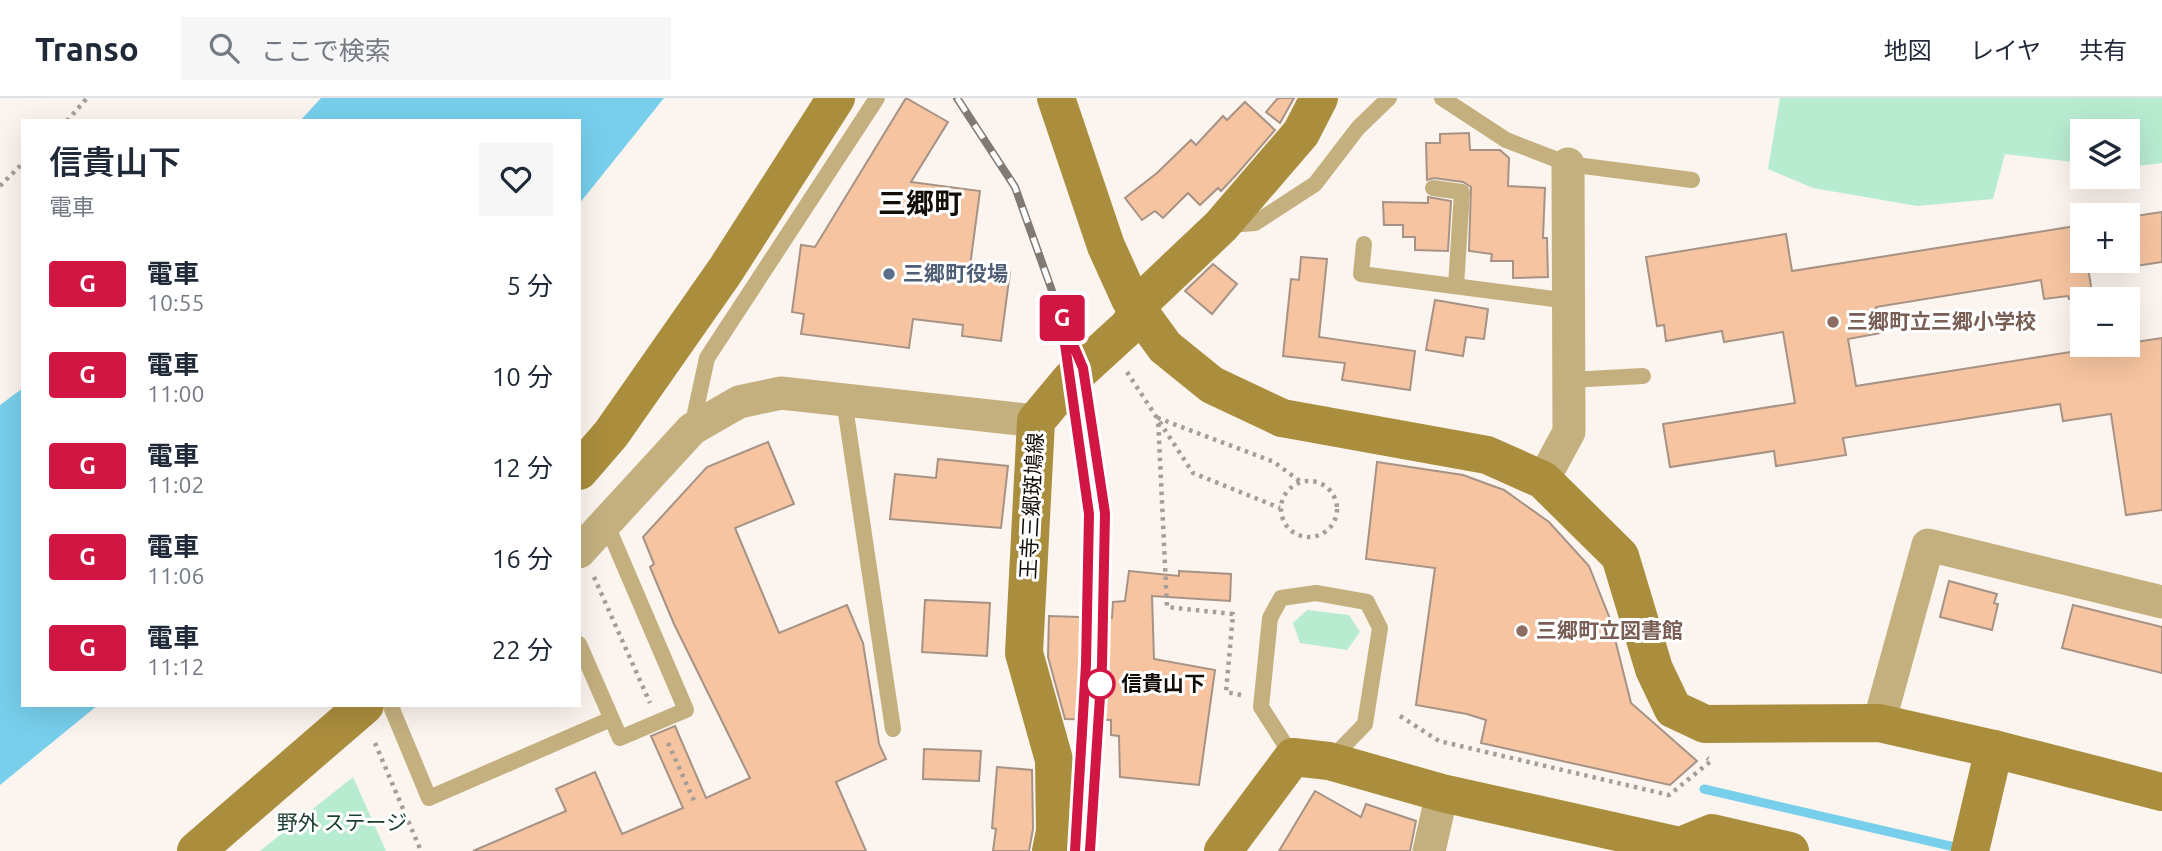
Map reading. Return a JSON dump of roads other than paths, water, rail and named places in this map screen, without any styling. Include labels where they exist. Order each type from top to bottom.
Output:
[{"type":"street","points":[[581,469],[611,434],[725,271],[836,98]]},
{"type":"street","points":[[1056,98],[1105,246],[1129,299],[1165,347],[1212,385],[1282,418],[1487,455],[1543,480],[1620,556],[1654,669],[1673,709],[1705,724],[1879,723],[1994,748],[2162,792]]},
{"type":"street","points":[[1075,98],[1112,227],[1145,298]]},
{"type":"street","name":"王寺三郷斑鳩線","points":[[1051,851],[1055,831],[1054,760],[1024,653],[1036,421],[1071,379],[1129,326],[1145,298],[1221,226],[1301,133],[1319,98]]},
{"type":"street","points":[[1543,480],[1569,432],[1568,164]]},
{"type":"street","points":[[585,561],[606,523],[692,429],[739,402],[781,393],[1036,421]]},
{"type":"street","points":[[1879,723],[1928,545],[2162,602]]},
{"type":"street","points":[[196,851],[363,707]]},
{"type":"street","points":[[1973,841],[1994,748]]},
{"type":"street","points":[[1223,851],[1311,759],[1442,793],[1682,849],[1712,833],[1790,851]]},
{"type":"street","points":[[1429,851],[1442,793]]},
{"type":"lane","points":[[692,429],[707,358],[877,98]]},
{"type":"lane","points":[[1221,226],[1255,223],[1315,184],[1358,128],[1389,98]]},
{"type":"lane","points":[[1442,98],[1506,140],[1568,164],[1692,180]]},
{"type":"lane","points":[[1433,188],[1462,192],[1456,286]]},
{"type":"lane","points":[[1364,244],[1362,274],[1569,301]]},
{"type":"lane","points":[[1569,380],[1643,376]]},
{"type":"lane","points":[[844,400],[893,729]]},
{"type":"lane","points":[[581,649],[620,738],[686,710],[606,523]]},
{"type":"lane","points":[[1316,593],[1367,603],[1380,628],[1365,724],[1311,759],[1261,707],[1270,618],[1281,598],[1316,593]]},
{"type":"lane","points":[[392,707],[429,798],[611,719]]},
{"type":"water","points":[[321,98],[664,98],[581,202],[581,119],[302,119]]},
{"type":"water","points":[[21,389],[21,707],[96,707],[0,785],[0,405]]},
{"type":"waterway","points":[[1704,789],[1963,849]]},
{"type":"railway","points":[[957,98],[1015,187],[1061,316],[1083,368],[1105,513],[1102,665],[1090,851]]},
{"type":"railway","points":[[1065,340],[1089,514],[1086,664],[1074,851]]},
{"type":"train","name":"G","points":[[1075,851],[1086,664],[1089,514],[1061,316],[1083,368],[1105,513],[1102,665],[1090,851]]},
{"type":"place","name":"三郷町役場","points":[[889,274]]},
{"type":"place","name":"三郷町立三郷小学校","points":[[1833,322]]},
{"type":"place","name":"三郷町立図書館","points":[[1522,631]]},
{"type":"place","name":"信貴山下","points":[[1100,684]]},
{"type":"district","name":"三郷町","points":[[920,203]]},
{"type":"park label","name":"野外 ステージ","points":[[342,823]]}]
